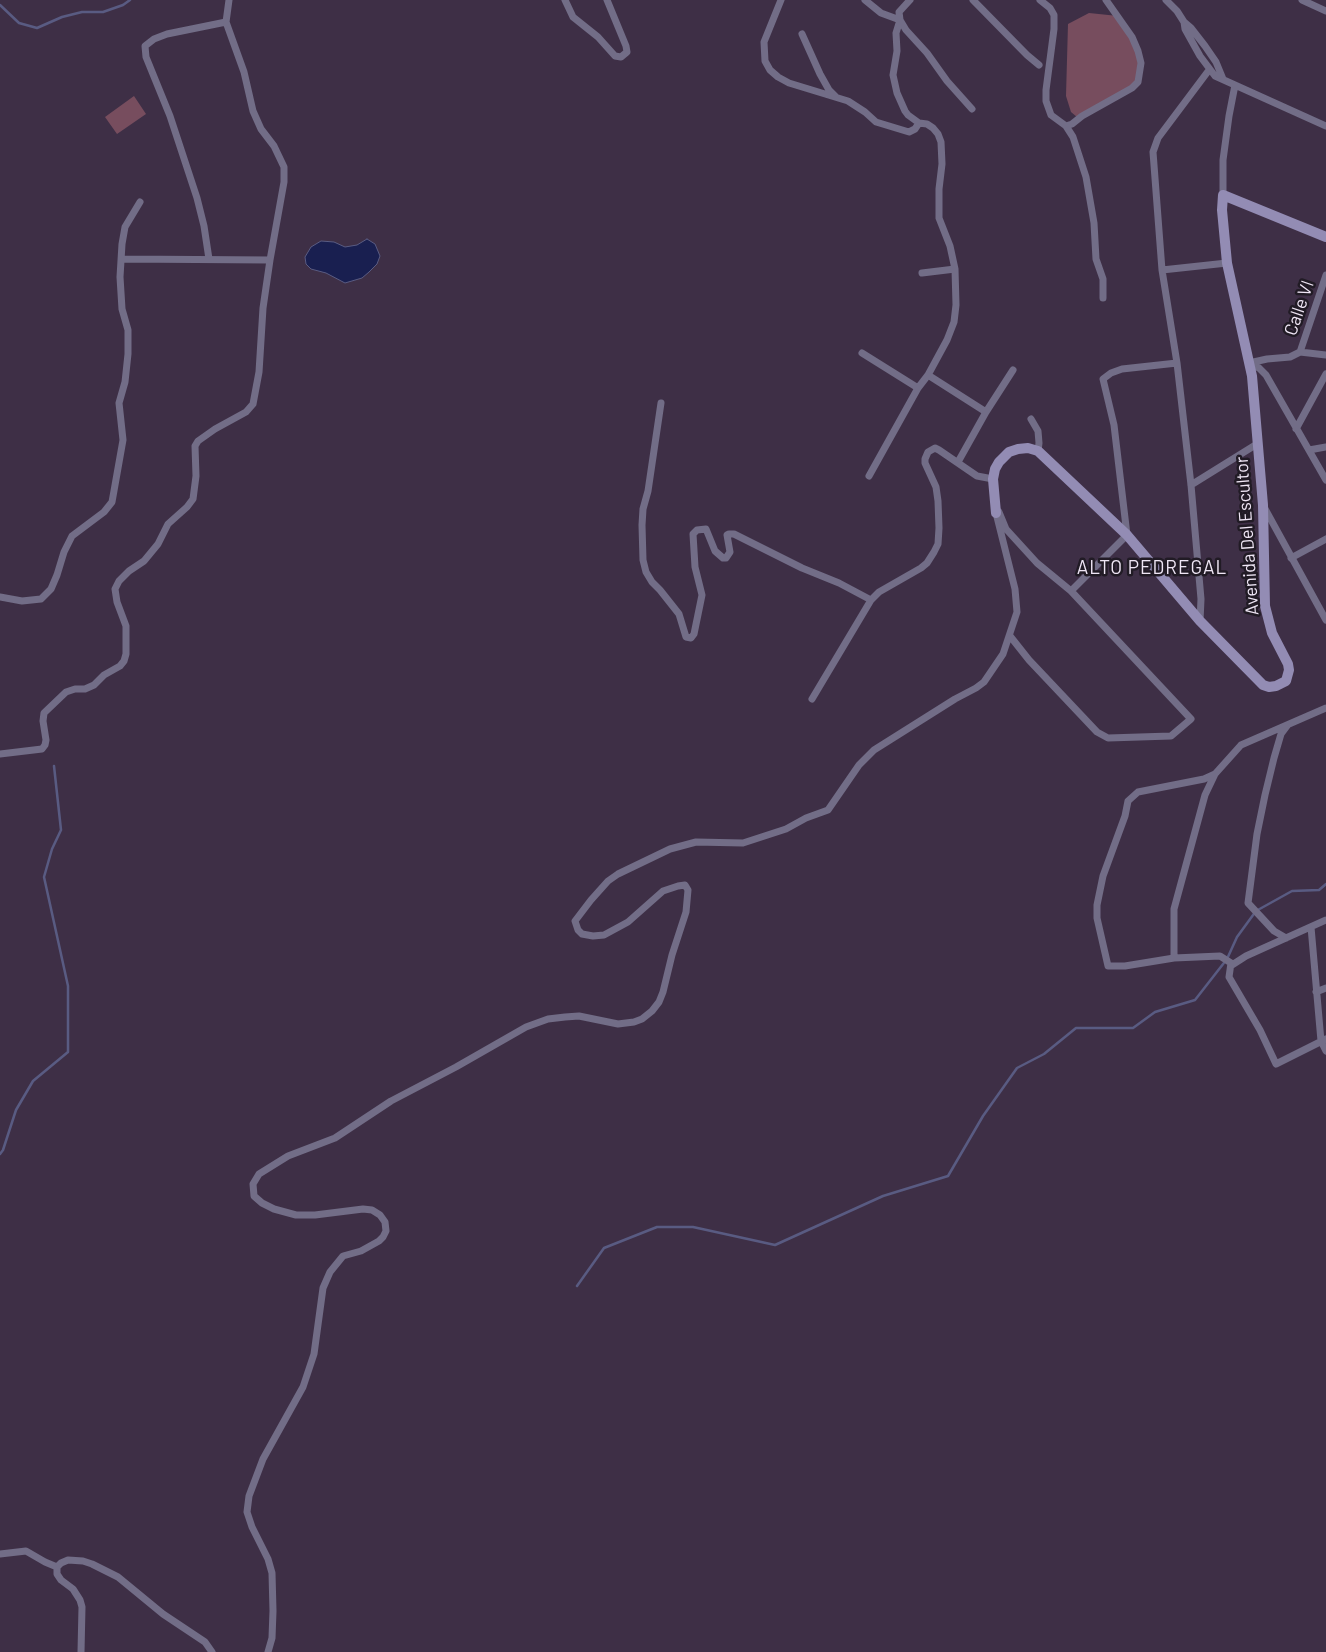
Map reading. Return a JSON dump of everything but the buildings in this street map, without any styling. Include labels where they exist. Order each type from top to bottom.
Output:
[{"type":"street","points":[[0,754],[42,749],[45,746],[46,740],[43,721],[44,713],[66,692],[94,685],[104,675],[120,666],[124,661],[126,654],[126,626],[117,602],[115,588],[129,571],[144,561],[158,544],[168,524],[193,499],[196,476],[195,446],[198,441],[246,412],[253,404],[259,372],[263,308],[284,182],[284,167],[277,151],[261,129],[253,111],[244,72],[226,22],[229,0]]},
{"type":"street","points":[[565,0],[574,17],[598,37],[615,56],[621,57],[627,52],[626,46],[607,0]]},
{"type":"street","points":[[781,0],[764,42],[765,61],[770,70],[778,77],[796,85],[848,101],[876,122],[896,127],[904,132],[912,132],[918,123]]},
{"type":"street","points":[[865,0],[881,13],[900,20]]},
{"type":"street","points":[[910,0],[899,12],[900,20],[947,81],[972,109]]},
{"type":"street","points":[[973,0],[1026,55],[1039,64]]},
{"type":"street","points":[[1040,0],[1050,8],[1054,15],[1046,101],[1052,115],[1066,126],[1073,137],[1086,177],[1096,239],[1096,259],[1103,280],[1104,298]]},
{"type":"street","points":[[1066,126],[1132,88],[1138,82],[1141,63],[1138,51],[1132,37],[1106,0]]},
{"type":"street","points":[[1166,0],[1205,46],[1216,62],[1223,79]]},
{"type":"street","points":[[1302,0],[1326,11]]},
{"type":"street","points":[[869,476],[949,335],[954,322],[956,299],[955,269],[950,246],[938,218],[939,182],[942,164],[941,142],[933,128],[927,124],[918,123],[908,115],[897,93],[893,75],[897,51],[896,33],[900,20]]},
{"type":"street","points":[[209,259],[197,198],[170,116],[146,57],[145,46],[154,39],[167,34],[226,22]]},
{"type":"street","points":[[1184,22],[1184,29],[1209,70],[1215,76],[1326,126]]},
{"type":"street","points":[[802,34],[820,74],[829,90],[837,98]]},
{"type":"street","points":[[1200,621],[1202,599],[1191,485],[1177,363],[1162,270],[1153,152],[1158,138],[1209,70]]},
{"type":"street","name":"Avenida Del Escultor","points":[[1038,451],[1126,535],[1200,621],[1263,685],[1269,687],[1276,686],[1286,681],[1289,670],[1288,664],[1272,633],[1265,606],[1262,504],[1250,362],[1228,263],[1222,210],[1223,160],[1235,86]]},
{"type":"street","points":[[1223,195],[1326,237]]},
{"type":"street","points":[[0,596],[22,601],[41,599],[51,589],[58,574],[64,552],[72,536],[104,512],[112,502],[123,440],[119,403],[125,382],[128,354],[128,330],[122,308],[120,277],[122,244],[125,227],[140,202]]},
{"type":"street","points":[[122,259],[270,260]]},
{"type":"street","points":[[1162,270],[1228,263]]},
{"type":"street","points":[[922,273],[955,269]]},
{"type":"street","name":"Calle VI","points":[[1300,352],[1326,275]]},
{"type":"street","points":[[1250,362],[1290,358],[1300,352],[1326,355]]},
{"type":"street","points":[[862,353],[918,388]]},
{"type":"street","points":[[1250,362],[1266,375],[1326,480]]},
{"type":"street","points":[[1071,591],[1126,535],[1114,424],[1104,379],[1111,373],[1122,369],[1177,363]]},
{"type":"street","points":[[958,462],[986,412],[1013,370]]},
{"type":"street","points":[[1296,429],[1326,374]]},
{"type":"street","points":[[928,375],[986,412]]},
{"type":"street","points":[[661,404],[648,491],[643,509],[643,560],[646,572],[652,582],[679,614],[686,637],[691,638],[694,634],[702,595],[695,567],[694,534],[697,530],[706,529],[715,551],[723,558],[726,558],[730,552],[727,535],[734,534],[871,600]]},
{"type":"street","points":[[268,1652],[272,1638],[274,1611],[272,1572],[247,1512],[249,1496],[263,1459],[303,1387],[314,1354],[323,1288],[330,1272],[343,1256],[361,1251],[379,1241],[384,1237],[386,1231],[385,1222],[380,1215],[372,1210],[363,1209],[322,1215],[296,1215],[268,1206],[254,1196],[253,1184],[259,1174],[288,1156],[335,1138],[391,1101],[526,1027],[548,1019],[565,1016],[579,1016],[618,1024],[634,1022],[642,1019],[656,1007],[663,992],[672,955],[686,912],[688,890],[684,886],[678,886],[664,891],[628,922],[604,935],[582,934],[578,930],[575,921],[591,900],[618,874],[670,849],[696,842],[742,843],[786,829],[806,818],[828,810],[859,765],[874,750],[984,682],[998,664],[1018,612],[996,508],[993,479],[999,462],[1009,452],[1023,448],[1038,451],[1038,431],[1031,419]]},
{"type":"street","points":[[1191,485],[1257,444]]},
{"type":"street","points":[[812,699],[871,600],[879,592],[927,563],[938,544],[938,501],[936,487],[925,463],[928,452],[935,448],[977,476],[993,479]]},
{"type":"street","points":[[1309,450],[1326,448]]},
{"type":"street","points":[[1262,504],[1326,620]]},
{"type":"street","points":[[996,508],[1006,529],[1037,563],[1071,591],[1191,719],[1171,736],[1108,738],[1097,732],[1029,660],[1010,636]]},
{"type":"street","points":[[1291,558],[1326,539]]},
{"type":"street","points":[[1174,958],[1174,909],[1205,795],[1215,774],[1241,745],[1326,708]]},
{"type":"street","points":[[1286,938],[1274,931],[1248,903],[1257,834],[1274,758],[1281,734],[1287,726]]},
{"type":"street","points":[[1215,774],[1204,779],[1138,792],[1128,801],[1125,816],[1102,883],[1097,905],[1098,924],[1108,966],[1125,966],[1174,958],[1220,956],[1231,964]]},
{"type":"street","points":[[1231,964],[1326,920]]},
{"type":"street","points":[[1311,927],[1316,992],[1326,1051]]},
{"type":"street","points":[[1231,964],[1229,977],[1260,1030],[1276,1064],[1323,1040]]},
{"type":"street","points":[[1316,992],[1326,988]]},
{"type":"street","points":[[0,1554],[26,1551],[57,1567]]},
{"type":"street","points":[[81,1652],[82,1607],[80,1600],[73,1589],[61,1580],[57,1574],[57,1567],[68,1560],[92,1564],[118,1577],[163,1614],[206,1642],[212,1652]]},
{"type":"shaded area","points":[[1089,13],[1118,16],[1135,41],[1141,82],[1077,117],[1071,112],[1066,96],[1068,24]]},
{"type":"shaded area","points":[[134,96],[146,114],[117,134],[105,117]]},
{"type":"shaded area","points":[[367,239],[375,244],[380,256],[377,264],[362,278],[345,283],[326,273],[311,269],[306,264],[305,257],[311,247],[321,241],[334,242],[345,247],[357,245]]},
{"type":"waterway","points":[[0,5],[19,23],[37,28],[62,17],[82,12],[103,12],[123,5],[130,0]]},
{"type":"waterway","points":[[0,1154],[16,1110],[33,1081],[68,1052],[68,986],[44,877],[52,849],[61,830],[54,766]]},
{"type":"waterway","points":[[577,1286],[604,1248],[657,1227],[693,1227],[775,1245],[883,1196],[948,1176],[983,1116],[1017,1068],[1044,1054],[1076,1028],[1133,1028],[1155,1012],[1195,1000],[1227,959],[1237,937],[1256,911],[1292,891],[1319,890],[1326,884]]},
{"type":"district","name":"ALTO PEDREGAL","points":[[1152,568]]}]
